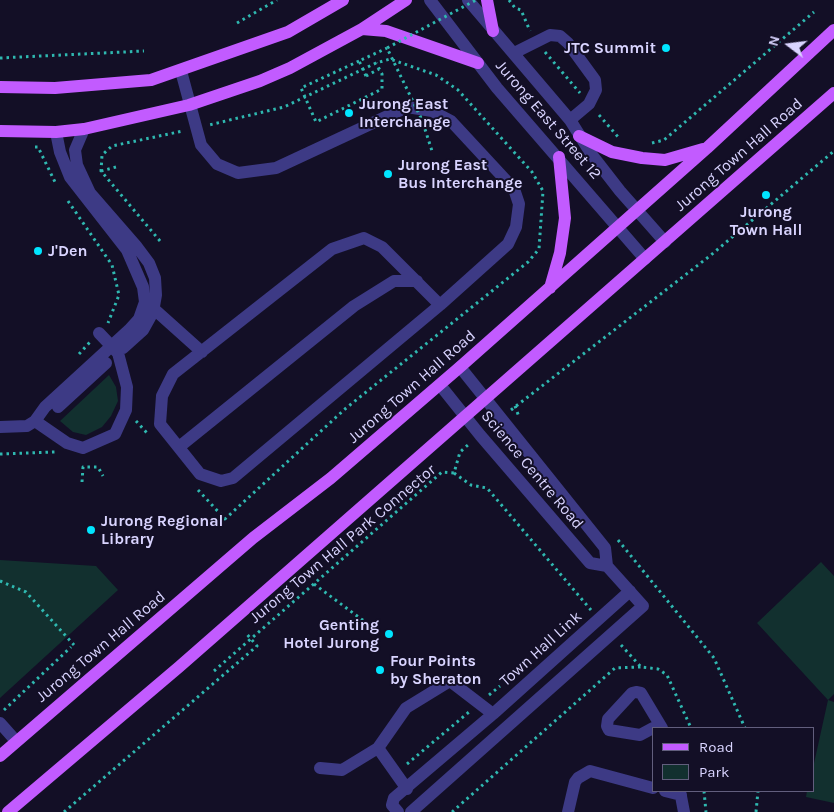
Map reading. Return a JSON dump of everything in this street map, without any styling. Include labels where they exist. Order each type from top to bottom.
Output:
[{"type":"main road","points":[[0,87],[55,88],[151,80],[250,43],[288,32],[343,0]]},
{"type":"main road","points":[[0,131],[56,132],[84,129],[189,105],[260,82],[362,29],[406,0]]},
{"type":"main road","points":[[487,0],[493,31]]},
{"type":"main road","points":[[362,29],[386,31],[478,63]]},
{"type":"main road","name":"Jurong Town Hall Road","points":[[0,756],[253,538],[331,478],[460,367],[708,148],[834,30]]},
{"type":"main road","name":"Jurong Town Hall Road","points":[[8,812],[157,686],[484,397],[665,242],[834,93]]},
{"type":"main road","points":[[579,136],[612,152],[642,158],[665,160],[708,148]]},
{"type":"main road","points":[[550,288],[560,253],[565,218],[559,157]]},
{"type":"street","name":"Jurong East Street 12","points":[[430,0],[478,63],[619,226],[645,259]]},
{"type":"street","name":"Jurong East Street 12","points":[[468,0],[570,120],[579,136],[636,211],[665,242]]},
{"type":"street","points":[[514,54],[536,41],[550,36],[560,36],[568,43],[595,80],[596,90],[590,104],[570,120]]},
{"type":"street","points":[[181,70],[201,145],[217,164],[238,173],[276,168],[408,107],[432,111],[451,121],[514,189],[519,204],[516,227],[508,244],[440,305],[233,478],[221,481],[200,474],[160,424],[162,396],[173,374],[332,248],[364,238],[382,247],[440,305]]},
{"type":"street","points":[[84,129],[75,150],[76,165],[90,193],[124,239],[143,287],[148,309],[202,352]]},
{"type":"street","points":[[56,132],[60,152],[70,177],[124,239]]},
{"type":"street","points":[[179,448],[354,306],[394,281],[417,281]]},
{"type":"street","points":[[0,427],[27,426],[38,418],[45,407],[115,350],[148,309]]},
{"type":"street","points":[[38,418],[67,444],[83,448],[115,434],[123,417],[127,387],[115,350],[99,333]]},
{"type":"street","name":"Science Centre Road","points":[[460,367],[605,548],[607,566],[643,606],[611,634]]},
{"type":"street","name":"Science Centre Road","points":[[440,384],[590,563],[607,566]]},
{"type":"street","name":"Town Hall Link","points":[[398,812],[392,805],[394,798],[407,789],[630,591]]},
{"type":"street","points":[[411,812],[611,634]]},
{"type":"street","points":[[320,768],[342,770],[378,748],[406,708],[450,681],[492,714]]},
{"type":"street","points":[[0,723],[16,741]]},
{"type":"street","points":[[378,748],[407,789]]},
{"type":"street","points":[[568,812],[575,782],[578,778],[590,772],[652,788]]},
{"type":"street","points":[[680,793],[684,812]]},
{"type":"path","points":[[237,23],[277,0]]},
{"type":"path","points":[[376,63],[382,74],[382,89],[316,122],[301,88],[387,48],[476,0]]},
{"type":"path","points":[[508,0],[521,10],[524,23],[536,41],[618,137],[626,140]]},
{"type":"path","points":[[650,143],[664,140],[814,12]]},
{"type":"path","points":[[387,48],[421,118],[432,151]]},
{"type":"path","points":[[0,58],[144,51]]},
{"type":"path","points":[[359,61],[366,76],[379,69]]},
{"type":"path","points":[[38,147],[48,172],[59,188]]},
{"type":"path","points":[[520,420],[515,406],[711,255],[834,151]]},
{"type":"path","points":[[116,167],[101,171],[160,241]]},
{"type":"path","points":[[64,196],[112,265],[120,295],[111,318],[73,360]]},
{"type":"path","points":[[0,454],[64,452]]},
{"type":"path","name":"Jurong Town Hall Park Connector","points":[[64,812],[257,646],[251,638],[442,472],[454,473],[460,452]]},
{"type":"path","points":[[82,482],[83,467],[98,467],[103,476]]},
{"type":"path","points":[[454,473],[471,485],[487,488],[598,619]]},
{"type":"path","points":[[615,537],[714,658],[745,727]]},
{"type":"path","points":[[0,581],[26,592],[73,646],[0,714]]},
{"type":"path","points":[[314,584],[372,627]]},
{"type":"path","points":[[214,672],[251,638],[245,632]]},
{"type":"path","points":[[611,634],[641,666]]},
{"type":"path","points":[[452,812],[615,668],[641,666],[658,669],[667,675],[691,727]]},
{"type":"path","points":[[704,792],[706,812]]},
{"type":"path","points":[[756,812],[758,792]]},
{"type":"green space","points":[[109,375],[116,387],[118,401],[111,416],[102,427],[86,435],[73,432],[60,421]]},
{"type":"green space","points":[[0,560],[96,566],[118,590],[0,698]]},
{"type":"green space","points":[[821,562],[834,576],[834,694],[828,700],[757,623]]},
{"type":"green space","points":[[828,700],[834,702],[834,803],[806,797],[807,792],[814,792],[814,763]]},
{"type":"place","name":"JTC Summit","points":[[666,48]]},
{"type":"place","name":"Jurong East Interchange","points":[[349,113]]},
{"type":"place","name":"Jurong East Bus Interchange","points":[[388,174]]},
{"type":"place","name":"Jurong Town Hall","points":[[766,195]]},
{"type":"place","name":"J'Den","points":[[38,251]]},
{"type":"place","name":"Jurong Regional Library","points":[[91,530]]},
{"type":"place","name":"Genting Hotel Jurong","points":[[389,634]]},
{"type":"place","name":"Four Points by Sheraton","points":[[380,670]]}]
